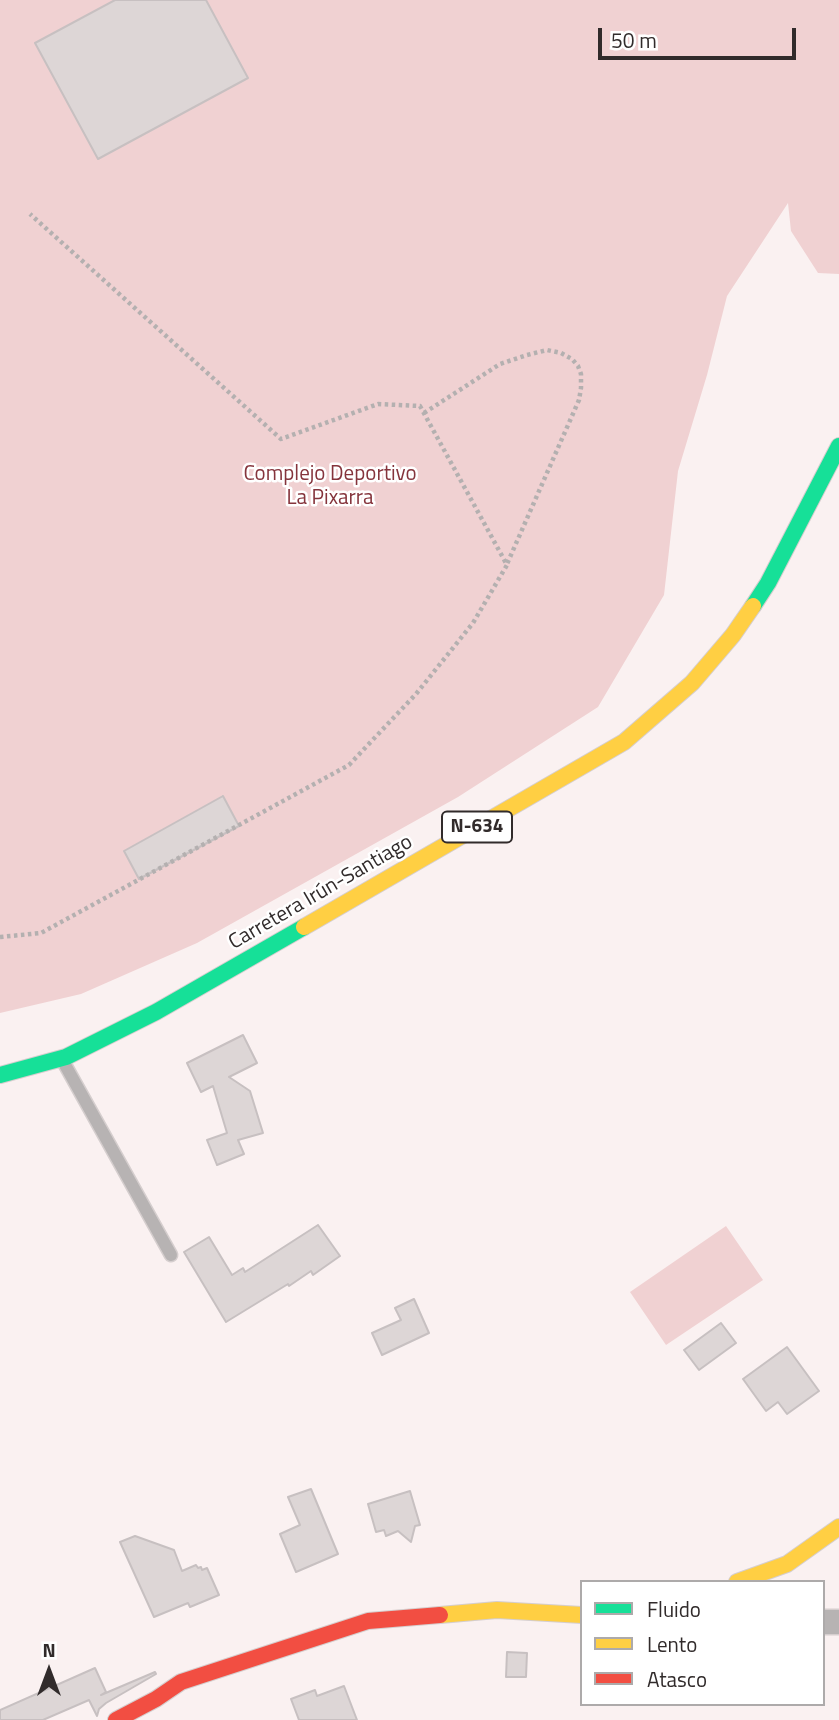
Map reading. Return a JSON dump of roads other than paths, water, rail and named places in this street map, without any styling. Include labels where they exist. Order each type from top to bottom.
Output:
[{"type":"main road","name":"Carretera Irún-Santiago","points":[[0,1075],[61,1058],[156,1012],[624,742],[692,683],[733,635],[768,583],[839,446]]},
{"type":"main road","points":[[743,1580],[787,1564],[839,1527]]},
{"type":"main road","points":[[116,1720],[181,1682],[368,1622],[497,1610],[580,1615]]},
{"type":"lane","points":[[61,1058],[171,1255]]},
{"type":"park label","name":"Complejo Deportivo La Pixarra","points":[[330,487]]}]
